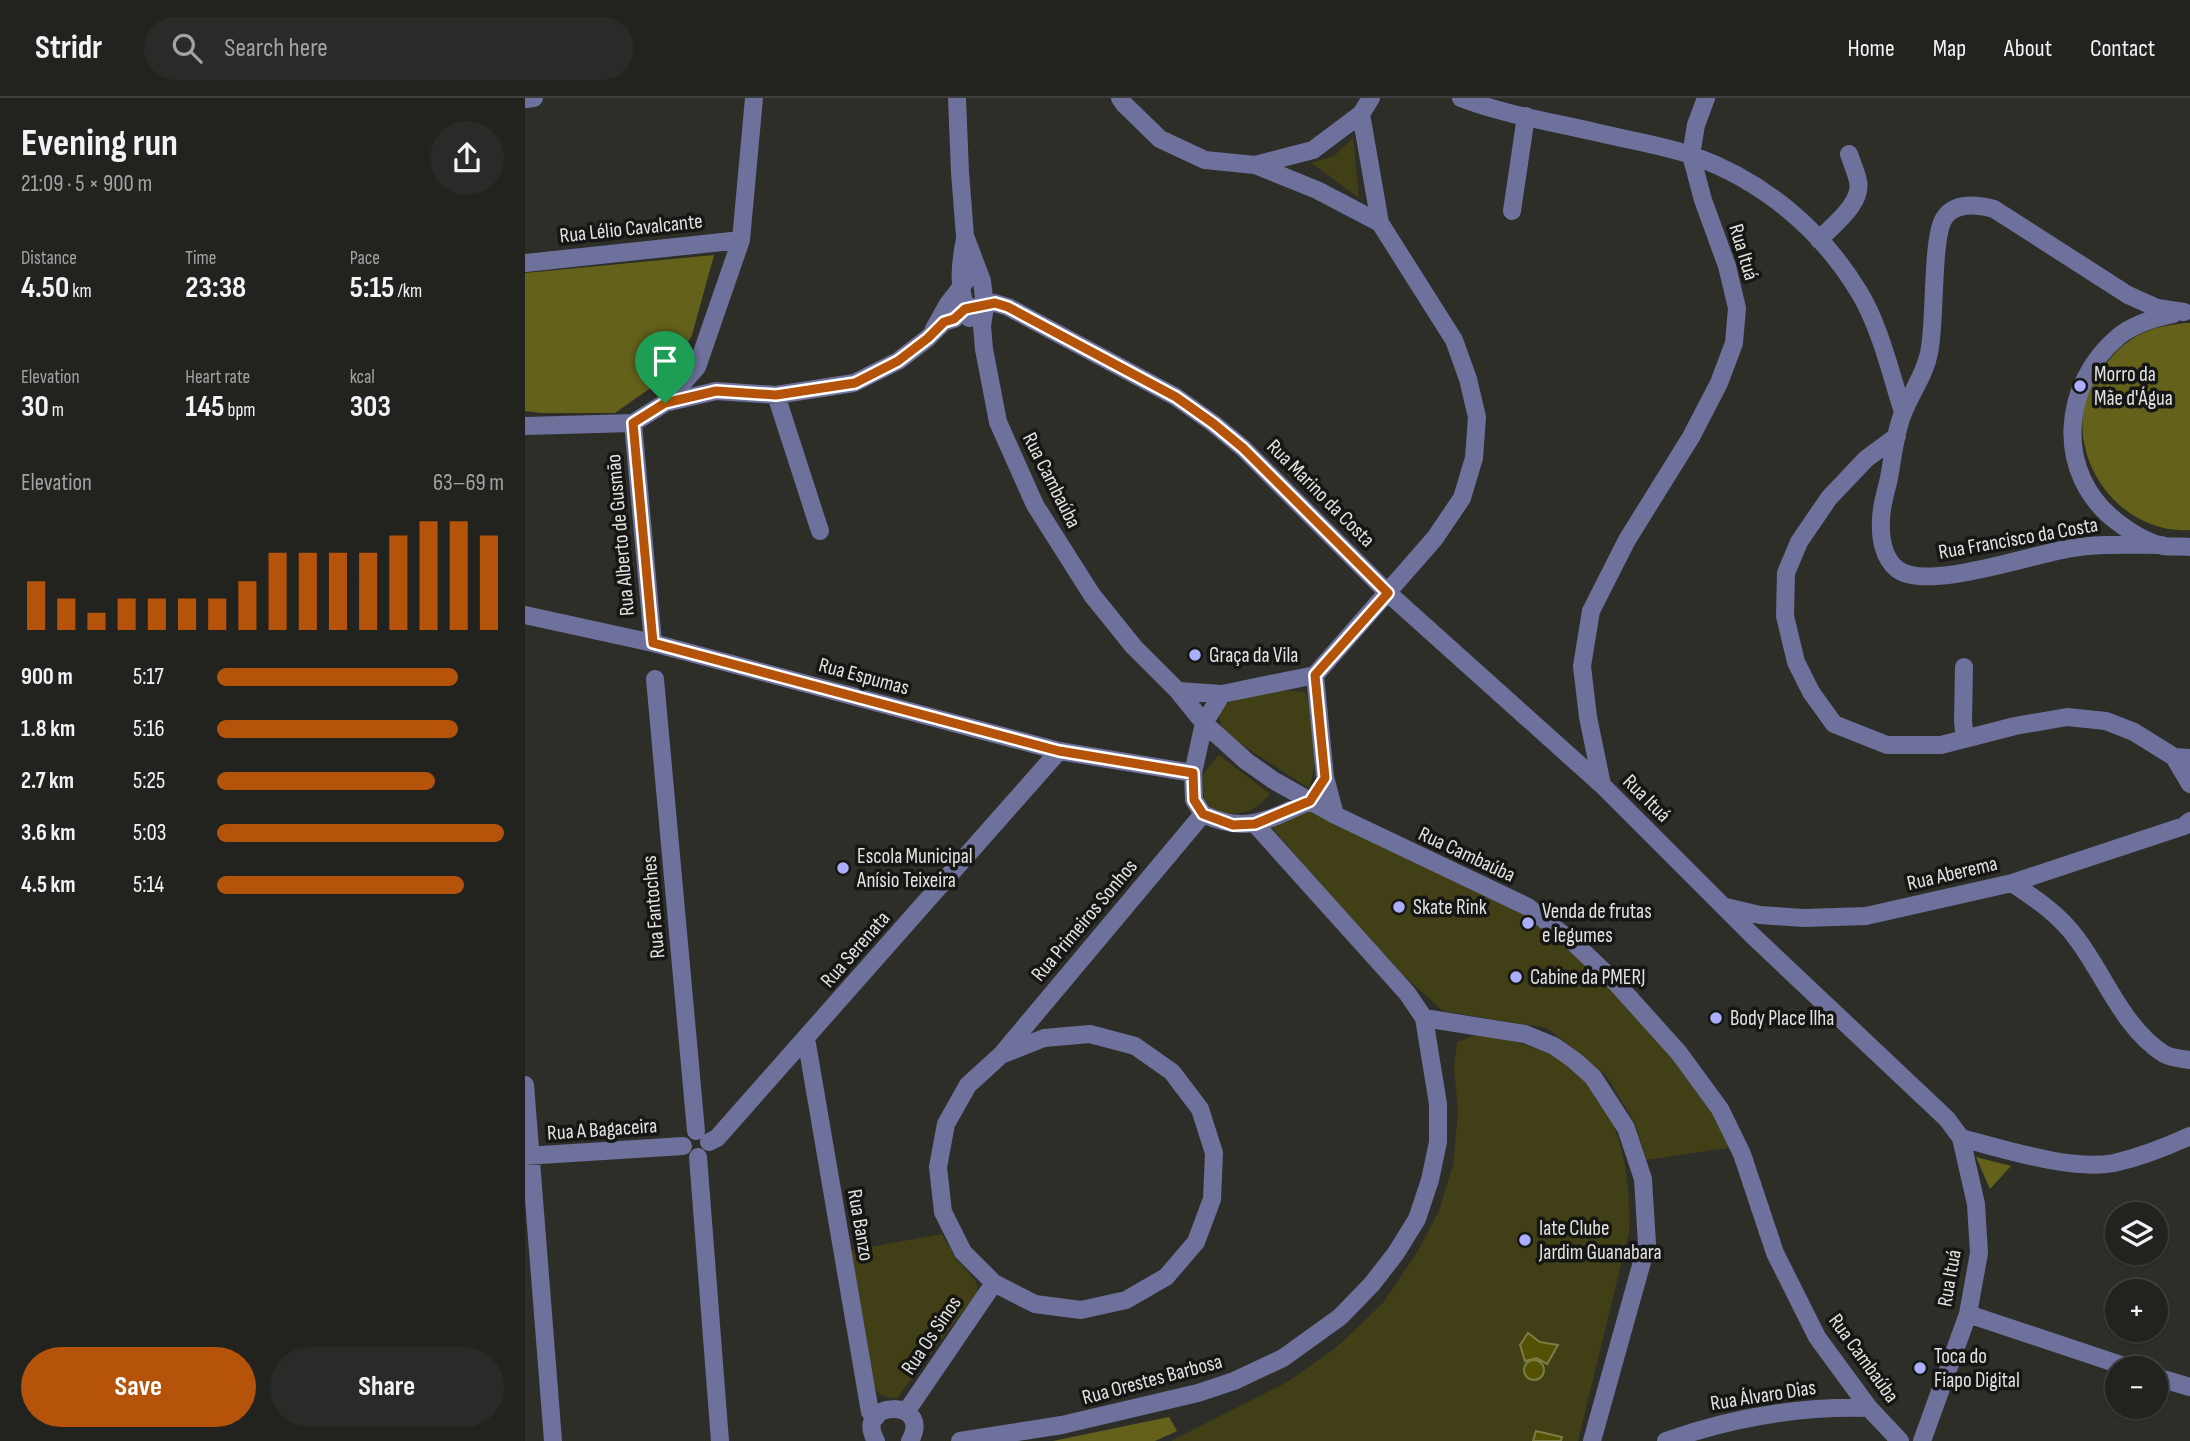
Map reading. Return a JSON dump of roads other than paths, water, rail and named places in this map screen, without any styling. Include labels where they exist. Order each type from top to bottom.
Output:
[{"type":"street","points":[[525,99],[534,98]]},
{"type":"street","points":[[525,426],[633,423],[665,403],[697,367],[741,240],[754,98]]},
{"type":"street","name":"Rua Cambaúba","points":[[957,98],[965,236],[959,268],[960,289],[965,309],[984,349]]},
{"type":"street","points":[[1120,98],[1160,139],[1205,160],[1255,165],[1317,190],[1380,223]]},
{"type":"street","points":[[1461,98],[1691,155],[1730,171],[1776,198],[1819,240],[1861,293],[1875,326],[1903,412]]},
{"type":"street","name":"Rua Ituá","points":[[1706,98],[1696,125],[1691,155],[1703,200],[1727,265],[1737,308],[1734,343],[1719,383],[1691,437],[1627,540],[1591,611],[1582,666],[1588,717],[1602,785],[1724,907],[1947,1119],[1961,1138],[1976,1203],[1979,1253],[1968,1314],[1922,1441]]},
{"type":"street","points":[[1255,165],[1313,150],[1366,106]]},
{"type":"street","points":[[1178,691],[1221,694],[1315,675],[1435,538],[1462,498],[1474,458],[1477,417],[1454,340],[1380,223],[1366,106]]},
{"type":"street","points":[[1512,211],[1526,116]]},
{"type":"street","points":[[1819,240],[1854,202],[1859,189],[1859,181],[1849,154]]},
{"type":"street","name":"Rua Francisco da Costa","points":[[2187,312],[2157,308],[2127,295],[1994,209],[1980,205],[1957,208],[1945,217],[1936,239],[1934,324],[1929,355],[1903,412],[1881,521],[1885,556],[1898,570],[1919,578],[2101,544],[2190,547]]},
{"type":"street","name":"Rua Cambaúba","points":[[965,236],[982,281],[985,306],[982,326],[984,349],[998,422],[1035,505],[1092,595],[1134,647],[1178,691],[1204,723],[1246,761],[1273,780],[1335,815],[1528,907],[1574,943],[1617,984],[1652,1021],[1720,1109],[1742,1154],[1775,1253],[1817,1337],[1870,1408],[1901,1441]]},
{"type":"street","name":"Rua Lélio Cavalcante","points":[[525,262],[741,240]]},
{"type":"street","points":[[928,338],[965,281],[982,281]]},
{"type":"street","name":"Rua Marino da Costa","points":[[965,309],[995,303],[1008,307],[1197,411],[1243,448],[1388,593],[1602,785]]},
{"type":"street","points":[[665,403],[716,391],[776,395],[855,383],[898,361],[944,322],[954,319],[965,309]]},
{"type":"street","name":"Rua Francisco da Costa","points":[[2162,545],[2131,533],[2105,512],[2085,485],[2074,453],[2072,419],[2080,387],[2097,358],[2121,334],[2151,319],[2187,312]]},
{"type":"street","points":[[776,395],[820,531]]},
{"type":"street","name":"Rua Alberto de Gusmão","points":[[633,423],[653,643]]},
{"type":"street","points":[[1897,436],[1866,459],[1829,498],[1799,542],[1786,573],[1785,616],[1796,662],[1811,692],[1834,724],[1887,745],[1941,745],[2015,726],[2067,718],[2106,722],[2134,732],[2182,757],[2190,784]]},
{"type":"street","name":"Rua Espumas","points":[[525,615],[653,643],[1059,751],[1193,773]]},
{"type":"street","points":[[1964,667],[1965,739]]},
{"type":"street","points":[[1315,675],[1325,778],[1335,815]]},
{"type":"street","name":"Rua Fantoches","points":[[655,679],[703,1137]]},
{"type":"street","points":[[1221,694],[1204,723],[1193,773],[1194,800],[1203,814],[1233,825],[1255,824],[1310,801],[1325,778]]},
{"type":"street","name":"Rua Serenata","points":[[703,1137],[717,1138],[1059,751]]},
{"type":"street","name":"Rua Primeiros Sonhos","points":[[1001,1055],[1044,1038],[1090,1034],[1135,1046],[1173,1072],[1200,1109],[1214,1153],[1212,1199],[1196,1242],[1166,1277],[1126,1300],[1081,1310],[1035,1304],[994,1283],[963,1251],[943,1212],[938,1167],[946,1124],[968,1085],[1001,1055],[1203,814]]},
{"type":"street","name":"Rua Orestes Barbosa","points":[[960,1441],[1062,1425],[1198,1393],[1234,1381],[1283,1358],[1340,1317],[1372,1284],[1417,1219],[1430,1180],[1438,1142],[1438,1104],[1424,1018],[1407,993],[1255,824]]},
{"type":"street","name":"Rua Aberema","points":[[1724,907],[1760,915],[1793,918],[1866,916],[2012,883],[2188,826]]},
{"type":"street","points":[[2012,883],[2061,919],[2143,1035],[2166,1055],[2190,1060]]},
{"type":"street","points":[[1424,1018],[1525,1034],[1554,1046],[1593,1077],[1626,1128],[1643,1179],[1647,1244],[1592,1441]]},
{"type":"street","name":"Rua Banzo","points":[[806,1038],[870,1412],[876,1416],[871,1430],[876,1441]]},
{"type":"street","points":[[525,1084],[528,1156],[553,1441]]},
{"type":"street","points":[[1961,1138],[2059,1162],[2112,1163],[2164,1148],[2190,1136]]},
{"type":"street","points":[[685,1137],[703,1137],[707,1152],[691,1157],[683,1146],[685,1137]]},
{"type":"street","name":"Rua A Bagaceira","points":[[528,1156],[683,1146]]},
{"type":"street","points":[[698,1157],[720,1441]]},
{"type":"street","name":"Rua Os Sinos","points":[[907,1412],[994,1283]]},
{"type":"street","points":[[1968,1314],[2105,1360]]},
{"type":"street","points":[[2168,1381],[2190,1387]]},
{"type":"street","name":"Rua Álvaro Dias","points":[[1666,1441],[1698,1430],[1762,1415],[1837,1407],[1870,1408]]},
{"type":"street","points":[[876,1416],[887,1408],[907,1412],[914,1424],[916,1440]]},
{"type":"place","name":"Morro da Mãe d'Água","points":[[2080,386]]},
{"type":"place","name":"Graça da Vila","points":[[1195,655]]},
{"type":"place","name":"Escola Municipal Anísio Teixeira","points":[[843,868]]},
{"type":"place","name":"Skate Rink","points":[[1399,907]]},
{"type":"place","name":"Venda de frutas e legumes","points":[[1528,923]]},
{"type":"place","name":"Cabine da PMERJ","points":[[1516,977]]},
{"type":"place","name":"Body Place Ilha","points":[[1716,1018]]},
{"type":"place","name":"Iate Clube Jardim Guanabara","points":[[1525,1240]]},
{"type":"place","name":"Toca do Fiapo Digital","points":[[1920,1368]]}]
